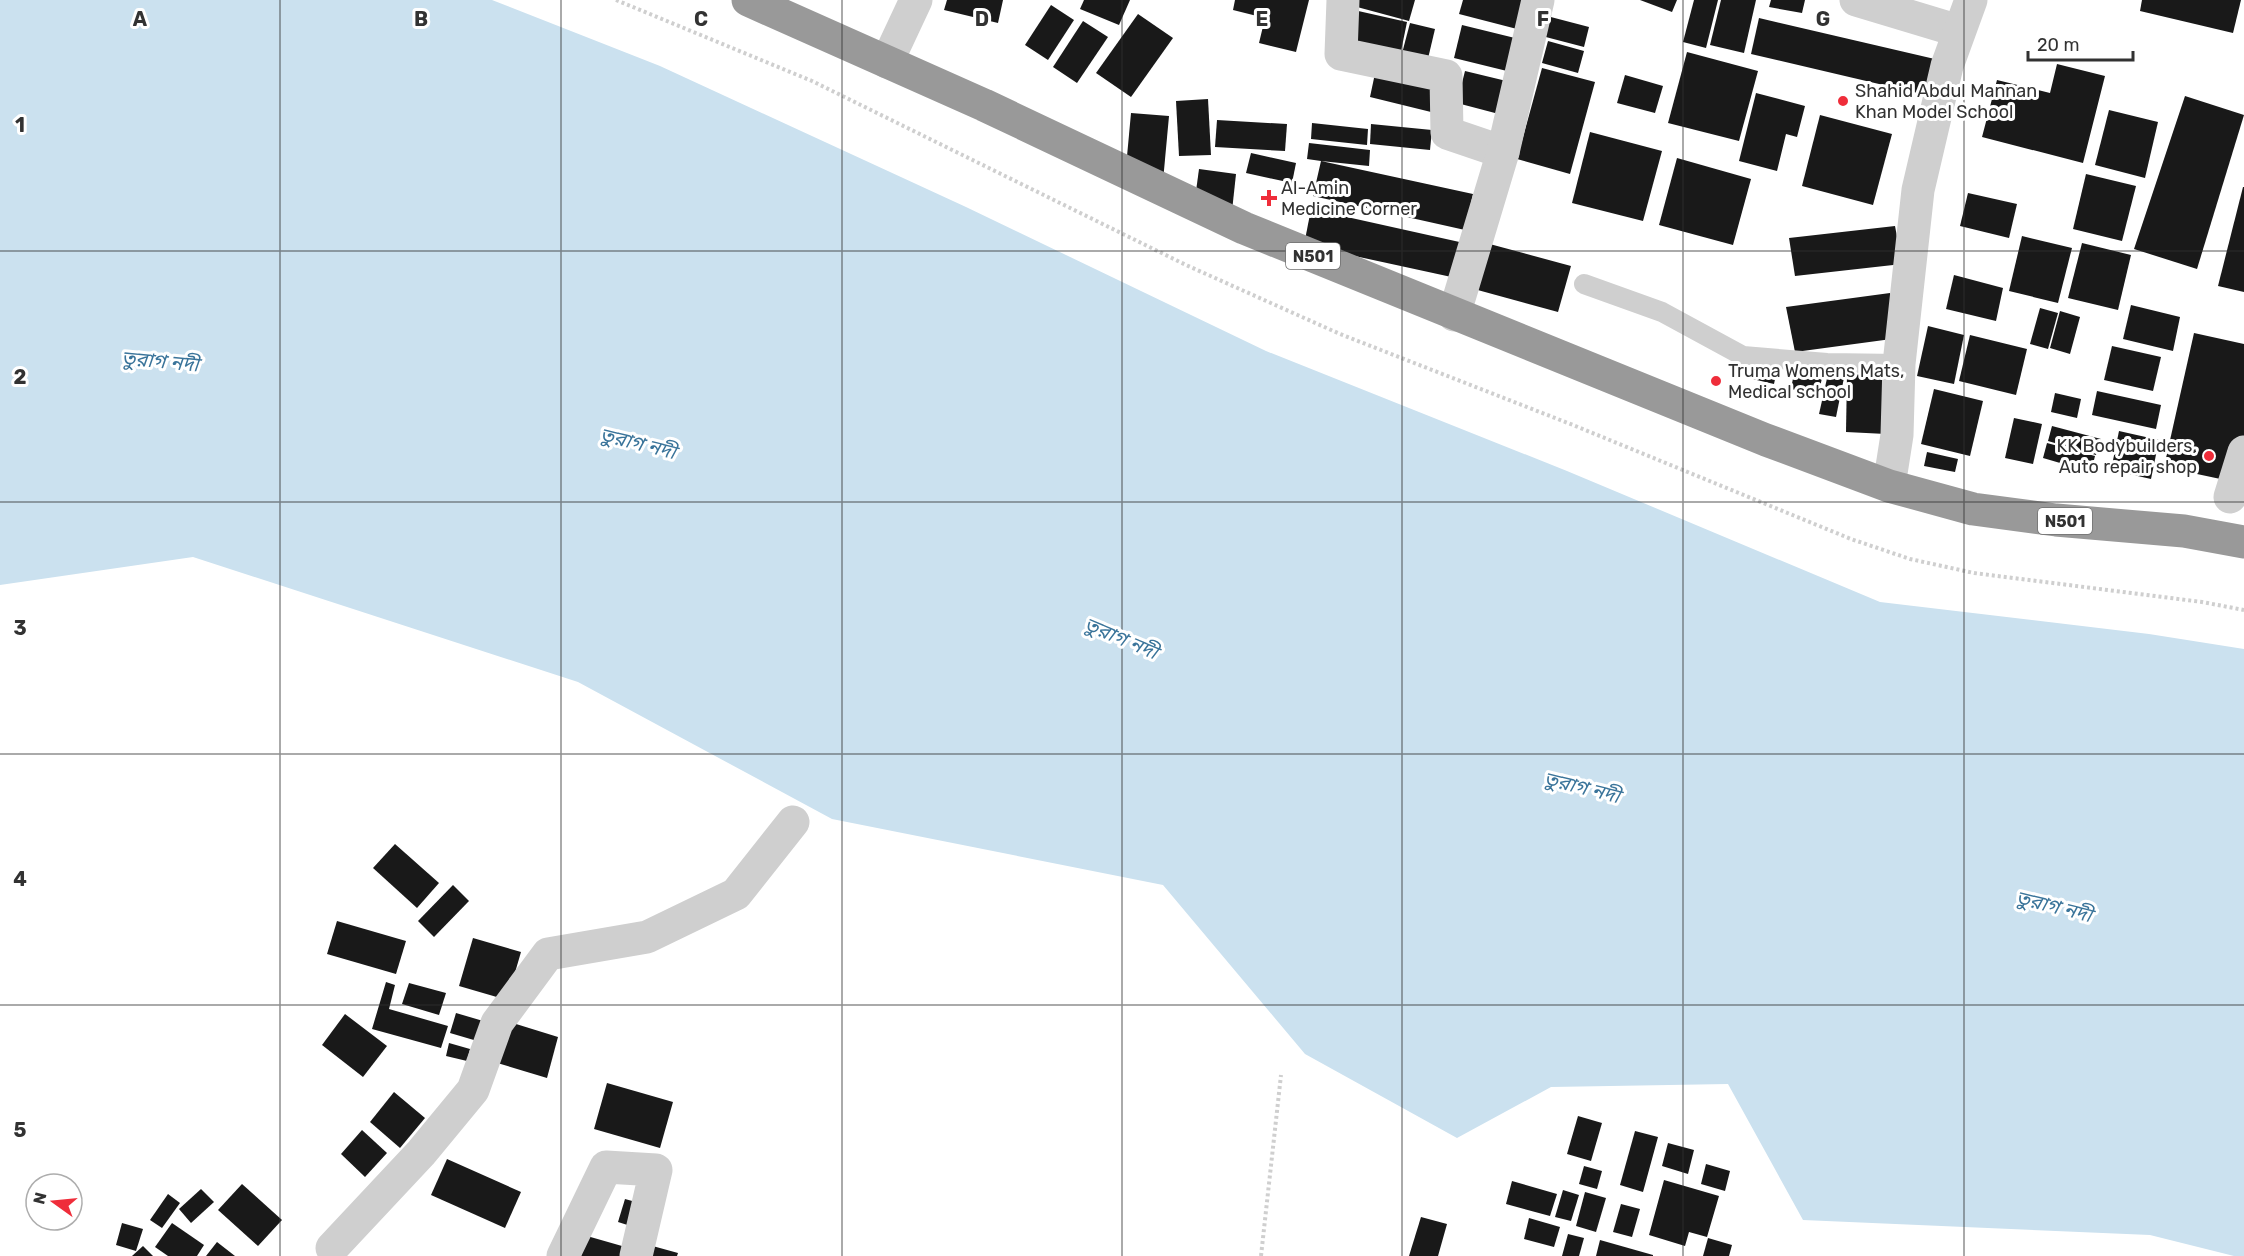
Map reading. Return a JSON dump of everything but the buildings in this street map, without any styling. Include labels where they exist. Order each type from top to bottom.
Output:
[{"type":"highway","name":"N501","points":[[748,0],[994,110],[1244,228],[1766,440],[1889,486],[1973,509],[2056,520],[2184,531],[2244,542]]},
{"type":"street","points":[[887,62],[916,0]]},
{"type":"street","points":[[1343,0],[1341,54],[1446,76],[1447,133],[1503,152]]},
{"type":"street","points":[[1454,315],[1503,152],[1538,0]]},
{"type":"street","points":[[1856,0],[1959,32]]},
{"type":"street","points":[[1889,486],[1897,435],[1899,364],[1918,190],[1947,66],[1971,0]]},
{"type":"street","points":[[2230,497],[2244,452]]},
{"type":"street","points":[[334,1253],[473,1090],[497,1023],[548,954],[647,937],[735,894],[793,822]]},
{"type":"street","points":[[563,1256],[606,1167],[656,1170],[636,1256]]},
{"type":"lane","points":[[1584,284],[1662,312],[1743,356],[1827,363],[1899,364]]},
{"type":"path","points":[[616,0],[812,81],[1186,265],[1340,334],[1573,425],[1851,539],[1910,559],[1974,573],[2202,602],[2244,610]]},
{"type":"path","points":[[1261,1256],[1281,1075]]},
{"type":"water","name":"তুরাগ নদী","points":[[0,0],[492,0],[660,66],[966,207],[1266,351],[1567,471],[1880,602],[2149,634],[2244,649],[2244,1256],[2234,1256],[2150,1235],[1803,1220],[1728,1084],[1551,1087],[1457,1138],[1305,1054],[1163,885],[832,819],[578,682],[193,557],[0,585]]},
{"type":"place","name":"Shahid Abdul Mannan Khan Model School","points":[[1843,101]]},
{"type":"place","name":"Al-Amin Medicine Corner","points":[[1269,198]]},
{"type":"place","name":"Truma Womens Mats, Medical school","points":[[1716,381]]},
{"type":"place","name":"KK Bodybuilders, Auto repair shop","points":[[2209,456]]}]
